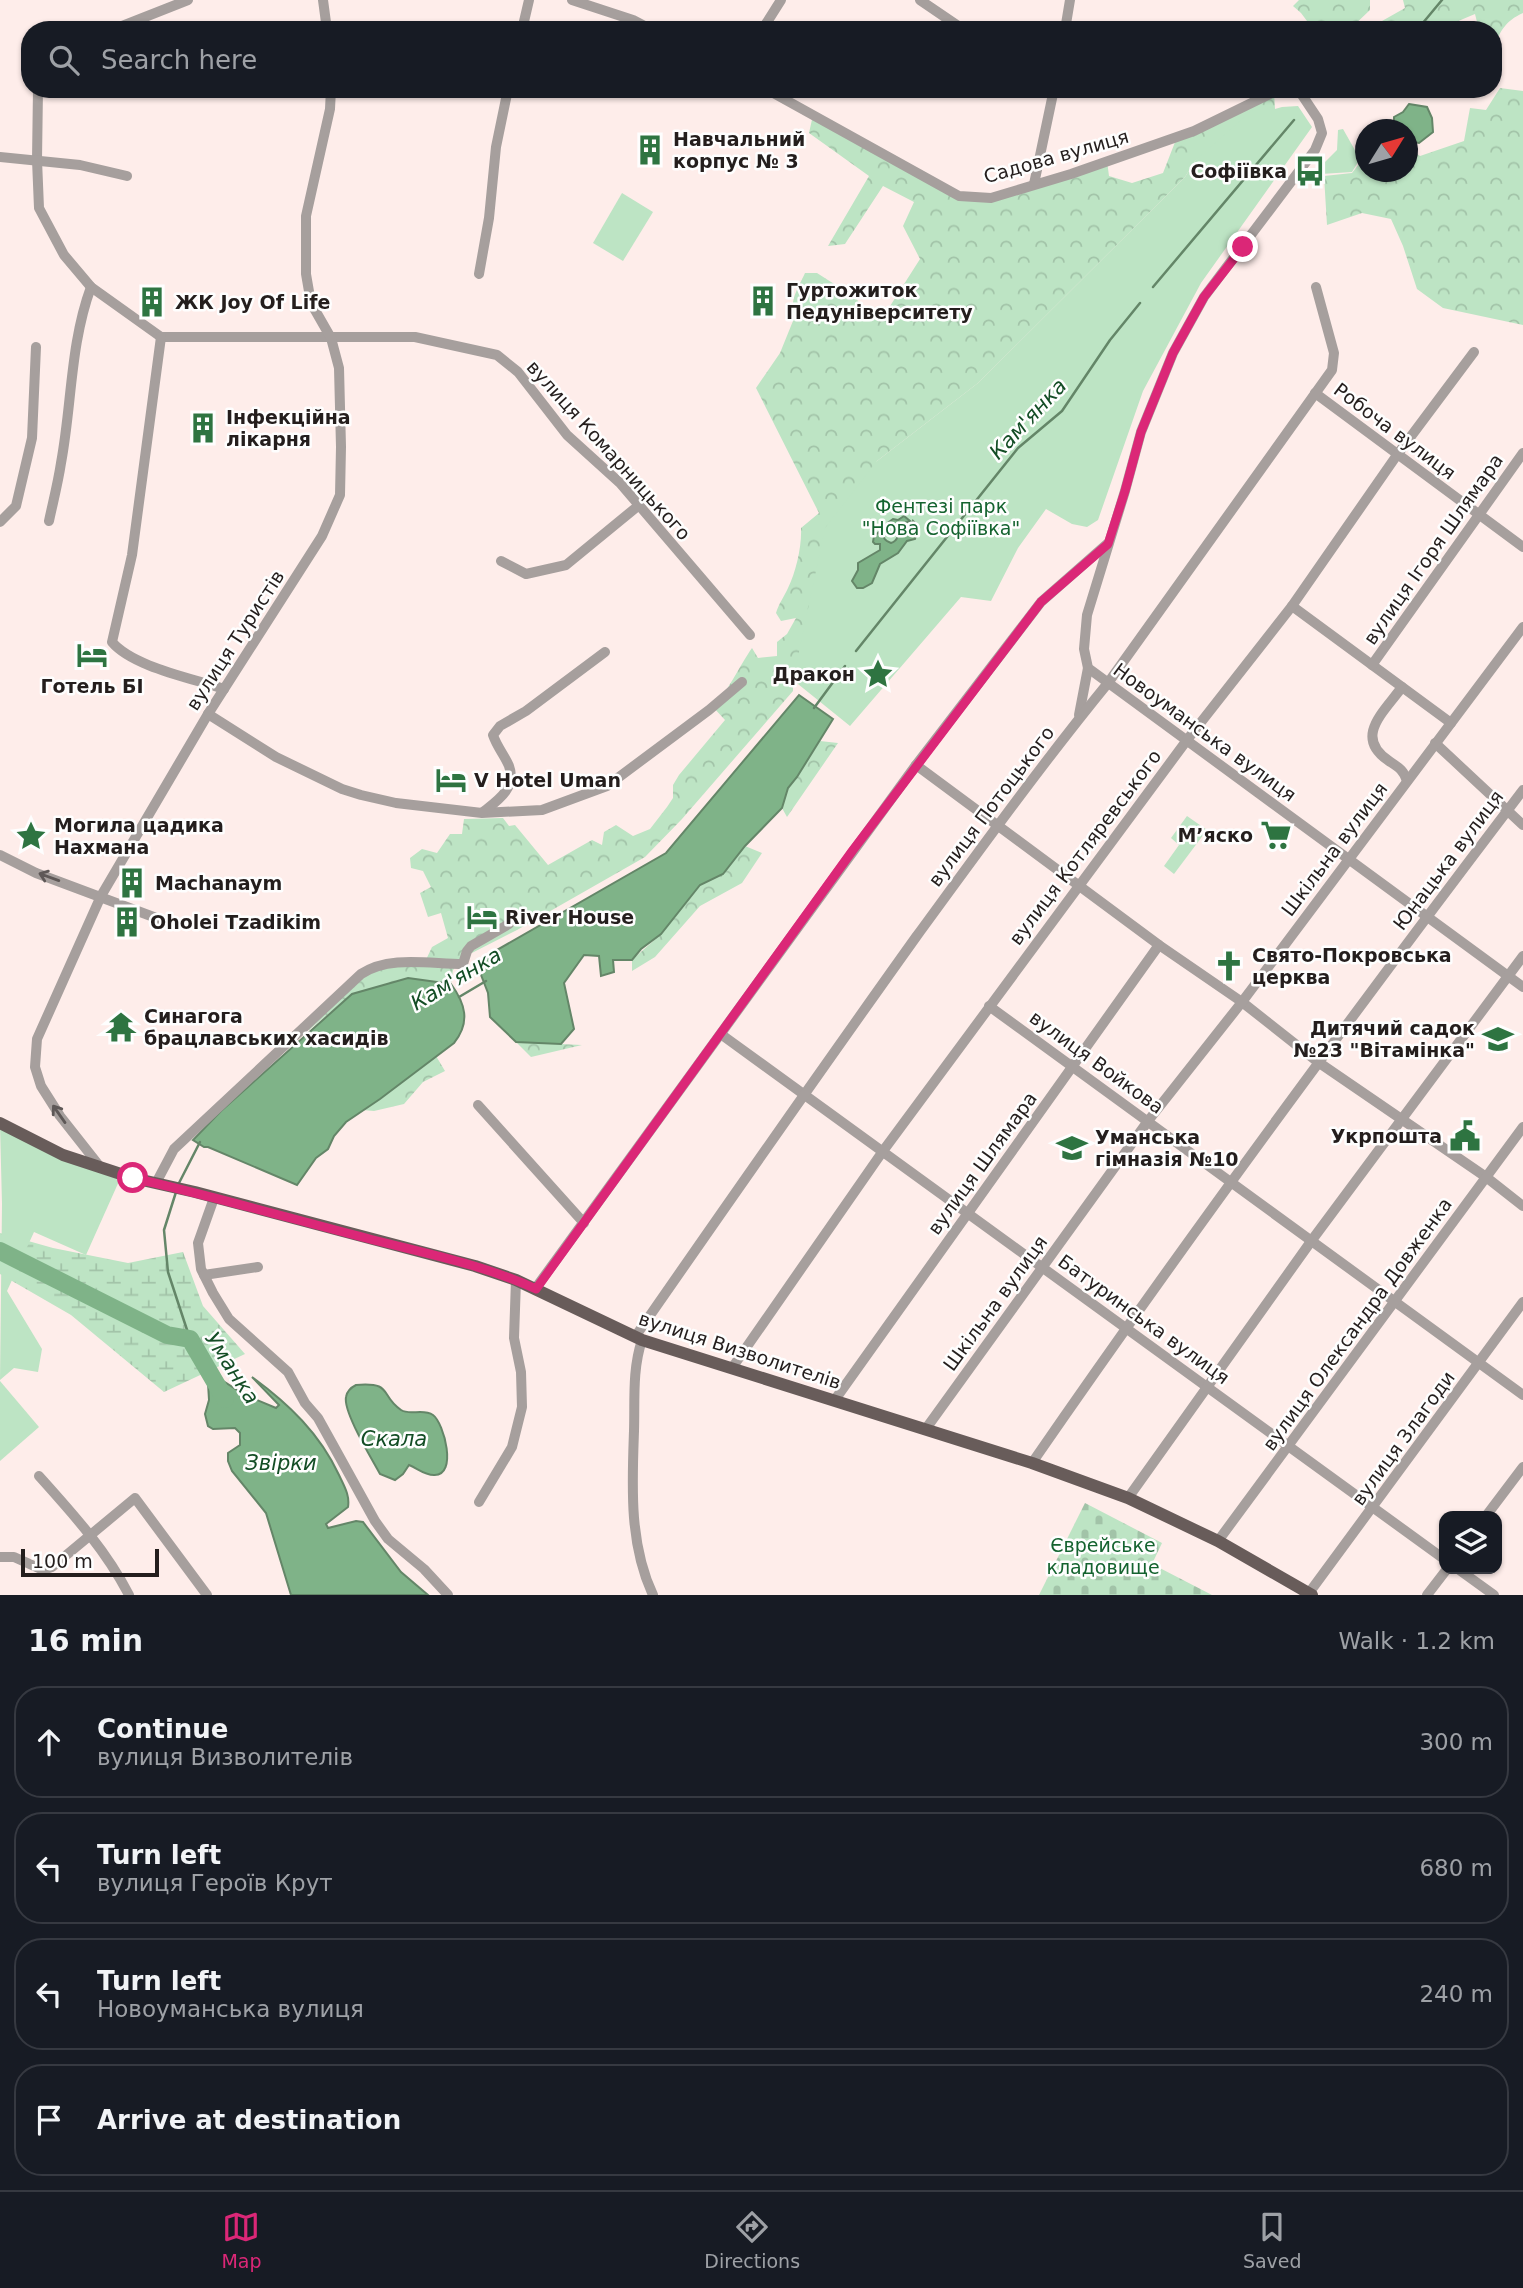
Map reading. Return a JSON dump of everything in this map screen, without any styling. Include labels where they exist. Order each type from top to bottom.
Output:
[{"type":"main road","name":"вулиця Визволителів","points":[[0,1123],[63,1155],[101,1168],[459,1262],[516,1280],[638,1339],[1032,1463],[1128,1499],[1218,1541],[1311,1594]]},
{"type":"street","points":[[135,21],[188,0]]},
{"type":"street","points":[[323,0],[326,21]]},
{"type":"street","points":[[524,21],[529,0]]},
{"type":"street","points":[[572,0],[635,21]]},
{"type":"street","points":[[768,21],[781,0]]},
{"type":"street","points":[[920,0],[951,21]]},
{"type":"street","points":[[1066,21],[1070,0]]},
{"type":"street","points":[[38,98],[40,208],[64,255],[92,287],[160,337],[132,555],[112,642],[117,649],[138,661],[223,689]]},
{"type":"street","name":"вулиця Туристів","points":[[101,1168],[41,1086],[35,1067],[37,1039],[101,896],[223,689],[322,536],[340,495],[339,368],[331,338],[311,303],[306,274],[306,216],[331,98]]},
{"type":"street","points":[[480,274],[496,147],[506,98]]},
{"type":"street","name":"Садова вулиця","points":[[782,98],[959,196],[991,198],[1194,131],[1262,98]]},
{"type":"street","points":[[1034,184],[1052,98]]},
{"type":"street","name":"Садова вулиця","points":[[1304,98],[1318,119]]},
{"type":"street","name":"Новоуманська вулиця","points":[[1318,119],[1321,133],[1315,150],[1204,297],[1173,353],[1141,432],[1087,614],[1084,649],[1088,668],[1523,987]]},
{"type":"street","points":[[0,158],[80,165],[127,176]]},
{"type":"street","points":[[49,522],[62,462],[74,348],[82,313],[92,287]]},
{"type":"street","name":"вулиця Потоцького","points":[[638,1339],[803,1094],[998,825],[1108,683],[1332,370],[1334,353],[1316,287]]},
{"type":"street","name":"вулиця Комарницького","points":[[160,337],[415,337],[497,355],[518,372],[567,435],[620,483],[750,635]]},
{"type":"street","points":[[0,522],[16,506],[32,438],[36,347]]},
{"type":"street","name":"вулиця Котляревського","points":[[732,1368],[883,1151],[1186,740],[1292,607],[1397,455],[1474,352]]},
{"type":"street","name":"Робоча вулиця","points":[[1315,393],[1523,547]]},
{"type":"street","name":"вулиця Ігоря Шлямара","points":[[1372,665],[1523,453]]},
{"type":"street","points":[[501,561],[526,575],[566,565],[638,506]]},
{"type":"street","points":[[536,1289],[916,765],[1041,602],[1108,544]]},
{"type":"street","points":[[1292,607],[1451,723]]},
{"type":"street","name":"Шкільна вулиця","points":[[926,1430],[1148,1121],[1242,1002],[1523,627]]},
{"type":"street","points":[[482,813],[508,790],[509,767],[497,747],[494,736],[496,730],[535,705],[605,652]]},
{"type":"street","points":[[1078,719],[1088,668]]},
{"type":"street","points":[[208,714],[276,757],[342,789],[396,803],[482,813],[542,810],[607,786],[742,682]]},
{"type":"street","points":[[1402,687],[1374,726],[1372,737],[1373,747],[1379,755],[1404,771],[1407,781]]},
{"type":"street","points":[[1435,743],[1523,825]]},
{"type":"street","points":[[916,765],[1159,945],[1242,1002],[1318,1062],[1486,1177],[1523,1206]]},
{"type":"street","name":"Юнацька вулиця","points":[[1032,1463],[1126,1327],[1318,1062],[1523,790]]},
{"type":"street","points":[[0,855],[36,873],[167,922]]},
{"type":"street","points":[[160,1184],[174,1149],[360,974],[372,966],[392,962],[463,964],[471,946],[509,924]]},
{"type":"street","name":"вулиця Шлямара","points":[[834,1401],[1159,945]]},
{"type":"street","points":[[1128,1499],[1312,1240],[1523,956]]},
{"type":"street","name":"вулиця Войкова","points":[[989,1006],[1523,1395]]},
{"type":"street","name":"Батуринська вулиця","points":[[722,1035],[1439,1555]]},
{"type":"street","points":[[478,1105],[584,1223]]},
{"type":"street","name":"вулиця Олександра Довженка","points":[[1218,1541],[1523,1127]]},
{"type":"street","points":[[214,1198],[198,1243],[199,1256],[204,1275],[229,1319],[288,1372],[334,1445],[375,1521],[388,1539],[424,1569],[448,1595]]},
{"type":"street","points":[[204,1275],[258,1268]]},
{"type":"street","points":[[479,1502],[512,1447],[522,1408],[521,1373],[514,1338],[516,1280]]},
{"type":"street","name":"вулиця Злагоди","points":[[1311,1594],[1523,1302]]},
{"type":"street","points":[[638,1339],[634,1388],[633,1511],[644,1575],[653,1595]]},
{"type":"street","points":[[1490,1511],[1523,1467]]},
{"type":"street","points":[[39,1476],[91,1534],[129,1595]]},
{"type":"street","points":[[0,1557],[14,1557],[43,1570],[52,1567],[135,1498],[207,1595]]},
{"type":"street","points":[[1427,1595],[1443,1574]]},
{"type":"street","points":[[1465,1574],[1494,1595]]},
{"type":"green space","points":[[1299,0],[1370,0],[1370,10],[1358,21],[1307,21],[1293,6]]},
{"type":"green space","points":[[1403,0],[1523,0],[1523,13],[1502,31],[1502,21],[1477,21],[1475,14],[1458,21],[1382,21],[1405,8]]},
{"type":"green space","points":[[1502,88],[1523,91],[1523,325],[1443,308],[1417,289],[1391,219],[1362,213],[1327,225],[1324,176],[1352,173],[1355,169],[1355,182],[1418,182],[1418,155],[1464,141],[1470,108],[1486,110],[1494,98],[1502,98]]},
{"type":"green space","points":[[1261,98],[1274,98],[1275,109],[1195,161],[1185,177],[978,383],[877,461],[793,680],[793,691],[682,819],[645,857],[466,956],[453,970],[451,984],[407,978],[352,994],[309,1030],[305,1025],[372,966],[424,964],[432,947],[448,938],[441,913],[428,917],[420,893],[431,887],[423,871],[411,868],[410,858],[422,849],[437,853],[450,834],[462,834],[464,819],[503,818],[509,826],[515,825],[548,865],[592,840],[602,845],[604,832],[616,825],[633,836],[650,829],[673,798],[673,785],[679,775],[725,720],[713,707],[752,648],[758,658],[777,656],[777,642],[787,634],[796,618],[781,621],[776,613],[796,567],[801,528],[819,513],[756,388],[780,353],[795,316],[794,299],[805,273],[817,273],[856,298],[863,309],[885,314],[920,259],[903,226],[914,202],[883,186],[845,244],[828,246],[869,176],[809,133],[813,115],[959,196],[991,198],[1107,161],[1109,176],[1132,183],[1163,173],[1177,137]]},
{"type":"green space","name":"Фентезі парк \"Нова Софіївка\"","points":[[1259,104],[1275,109],[1298,106],[1312,127],[1201,283],[1143,391],[1098,520],[1087,527],[1072,524],[1046,509],[1018,548],[991,601],[961,597],[850,726],[793,680],[825,528],[877,461],[978,383],[1185,177],[1195,161]]},
{"type":"green space","points":[[1343,129],[1355,150],[1355,167],[1352,172],[1321,174],[1317,170],[1337,150],[1338,130]]},
{"type":"green space","points":[[622,193],[653,212],[623,261],[593,243]]},
{"type":"green space","points":[[820,741],[838,743],[787,817],[782,808],[788,788]]},
{"type":"green space","points":[[1187,816],[1207,830],[1174,874],[1164,866],[1179,845],[1171,838]]},
{"type":"green space","points":[[745,846],[762,853],[742,883],[700,906],[655,957],[632,971],[632,960],[661,934],[700,885],[723,874]]},
{"type":"green space","points":[[516,1042],[582,1045],[531,1057]]},
{"type":"green space","points":[[436,1056],[445,1071],[423,1082],[404,1104],[374,1111],[362,1110],[380,1099]]},
{"type":"green space","points":[[0,1125],[120,1179],[86,1255],[34,1232],[7,1291],[42,1349],[38,1372],[14,1368],[0,1380],[2,1204]]},
{"type":"green space","points":[[0,1233],[53,1248],[128,1263],[183,1252],[203,1306],[245,1354],[164,1392],[71,1315],[0,1274]]},
{"type":"green space","points":[[0,1381],[39,1427],[0,1461]]},
{"type":"green space","name":"Єврейське кладовище","points":[[1085,1503],[1162,1543],[1152,1564],[1212,1595],[1039,1595]]},
{"type":"water","points":[[1409,104],[1427,107],[1432,118],[1433,132],[1418,143],[1418,119],[1394,119]]},
{"type":"water","points":[[904,516],[910,521],[902,524],[902,529],[907,527],[907,531],[910,531],[913,521],[918,526],[915,539],[907,541],[898,553],[880,564],[872,583],[857,588],[852,581],[858,570],[858,563],[880,550],[880,544],[873,542],[874,536],[883,529],[885,540],[894,542],[897,527],[889,522]]},
{"type":"water","points":[[799,695],[833,719],[788,788],[782,808],[745,846],[723,874],[700,885],[661,934],[641,949],[632,960],[613,960],[614,972],[601,976],[599,956],[584,955],[564,983],[574,1029],[561,1044],[516,1042],[490,1017],[488,993],[476,962],[666,853]]},
{"type":"water","points":[[408,978],[451,984],[463,1005],[463,1028],[454,1043],[346,1122],[334,1136],[328,1149],[316,1158],[297,1185],[193,1140],[221,1111],[352,994]]},
{"type":"water","name":"Звірки","points":[[217,1377],[245,1395],[276,1408],[279,1405],[252,1377],[302,1421],[323,1446],[347,1495],[348,1507],[326,1524],[328,1528],[356,1521],[363,1522],[401,1572],[428,1595],[291,1595],[266,1513],[232,1471],[228,1461],[228,1453],[240,1445],[240,1433],[235,1428],[213,1429],[208,1426],[205,1414],[209,1400],[208,1383]]},
{"type":"water","name":"Скала","points":[[356,1385],[381,1388],[394,1404],[405,1412],[425,1412],[433,1415],[441,1428],[447,1448],[446,1467],[441,1473],[427,1474],[409,1465],[395,1480],[380,1474],[353,1424],[346,1404],[347,1393]]},
{"type":"waterway","name":"Кам'янка","points":[[1424,21],[1442,0]]},
{"type":"waterway","name":"Кам'янка","points":[[1153,287],[1294,120]]},
{"type":"waterway","name":"Кам'янка","points":[[856,651],[1018,448],[1062,411],[1110,340],[1140,303]]},
{"type":"waterway","name":"Кам'янка","points":[[814,708],[845,666]]},
{"type":"waterway","name":"Кам'янка","points":[[459,997],[486,981]]},
{"type":"waterway","name":"Кам'янка","points":[[179,1183],[200,1142]]},
{"type":"waterway","name":"Кам'янка","points":[[176,1192],[164,1230],[168,1272],[190,1339]]},
{"type":"waterway","name":"Уманка","points":[[0,1251],[167,1335],[190,1339],[225,1399]]},
{"type":"place","name":"Навчальний корпус № 3","points":[[650,150]]},
{"type":"place","name":"Софіївка","points":[[1310,171]]},
{"type":"place","name":"Гуртожиток Педуніверситету","points":[[763,301]]},
{"type":"place","name":"ЖК Joy Of Life","points":[[152,302]]},
{"type":"place","name":"Інфекційна лікарня","points":[[203,428]]},
{"type":"place","name":"Готель БІ","points":[[92,655]]},
{"type":"place","name":"Дракон","points":[[878,674]]},
{"type":"place","name":"V Hotel Uman","points":[[451,780]]},
{"type":"place","name":"Мʼяско","points":[[1276,835]]},
{"type":"place","name":"Могила цадика Нахмана","points":[[31,836]]},
{"type":"place","name":"Machanaym","points":[[132,883]]},
{"type":"place","name":"River House","points":[[482,917]]},
{"type":"place","name":"Oholei Tzadikim","points":[[127,922]]},
{"type":"place","name":"Свято-Покровська церква","points":[[1229,966]]},
{"type":"place","name":"Синагога брацлавських хасидів","points":[[121,1027]]},
{"type":"place","name":"Дитячий садок №23 \"Вітамінка\"","points":[[1498,1039]]},
{"type":"place","name":"Укрпошта","points":[[1465,1136]]},
{"type":"place","name":"Уманська гімназія №10","points":[[1072,1148]]},
{"type":"route","points":[[133,1178],[459,1262],[536,1289],[853,850],[1041,602],[1108,544],[1141,432],[1173,353],[1204,297],[1243,247]]}]
